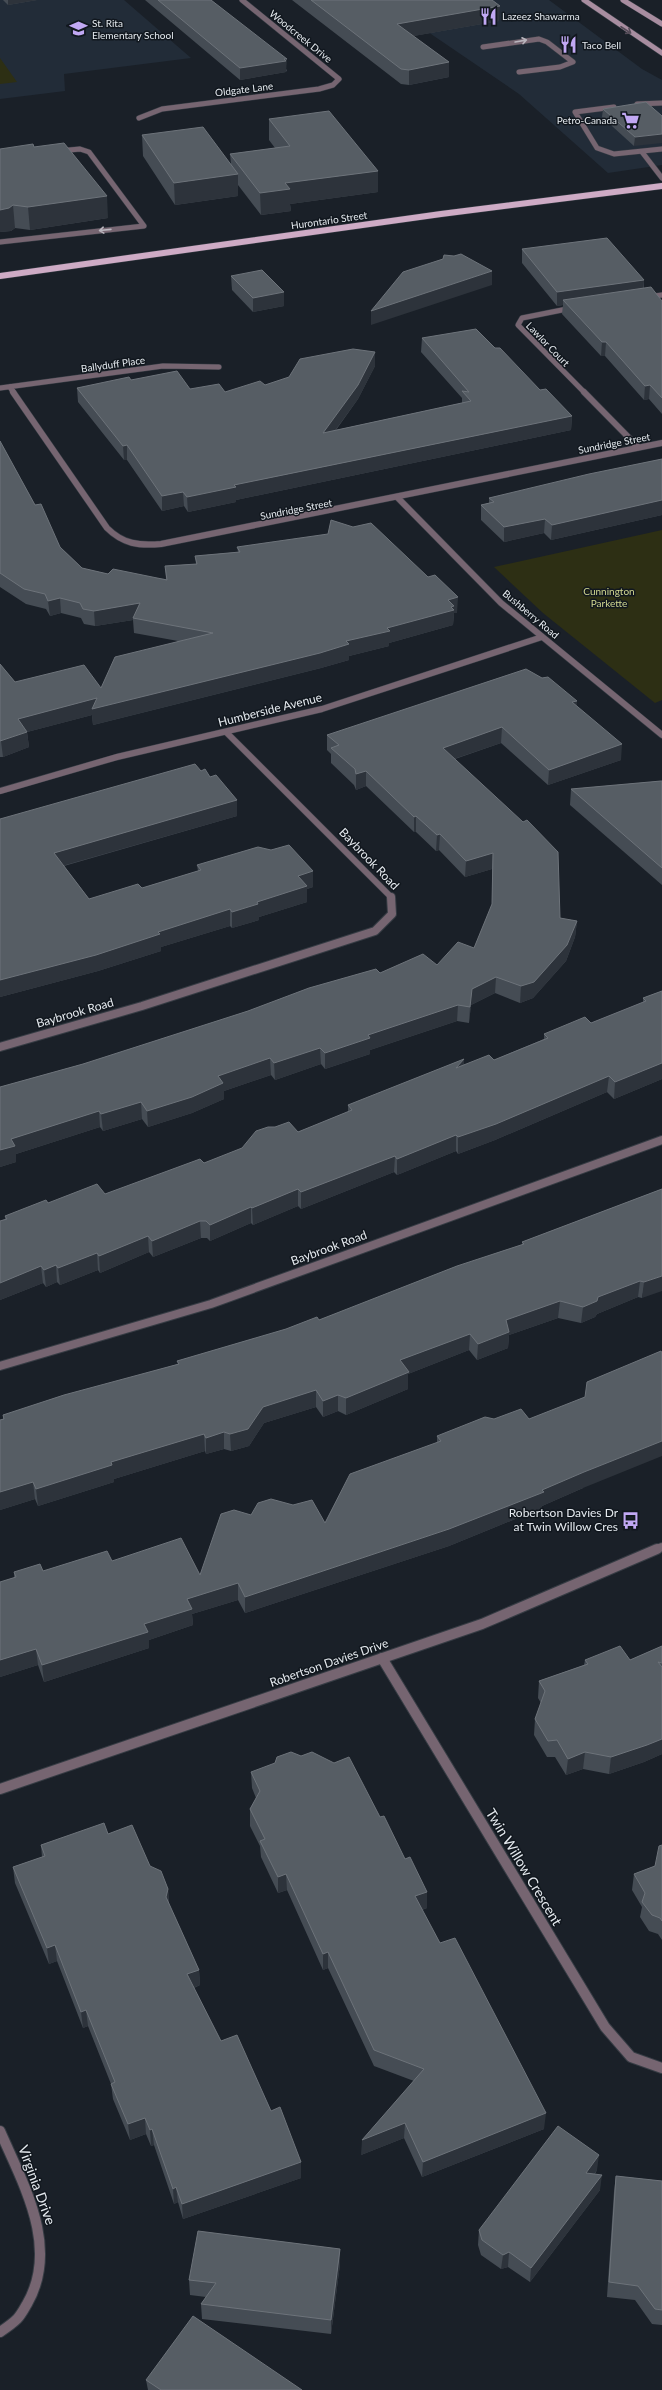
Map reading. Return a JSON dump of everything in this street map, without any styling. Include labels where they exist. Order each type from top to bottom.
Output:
[{"type":"main road","points":[[584,0],[662,53]]},
{"type":"main road","points":[[624,0],[662,24]]},
{"type":"main road","name":"Hurontario Street","points":[[0,276],[441,214],[662,186]]},
{"type":"street","name":"Woodcreek Drive","points":[[242,0],[331,71]]},
{"type":"street","points":[[483,48],[539,39],[547,42],[573,62],[560,67],[519,72]]},
{"type":"street","name":"Oldgate Lane","points":[[138,118],[162,109],[333,85],[339,79],[331,71]]},
{"type":"street","points":[[633,105],[662,103]]},
{"type":"street","points":[[618,107],[575,112],[597,148],[614,154],[662,149]]},
{"type":"street","points":[[0,242],[144,226],[89,152],[80,149],[51,152]]},
{"type":"street","points":[[642,152],[662,178]]},
{"type":"street","points":[[639,299],[662,295]]},
{"type":"street","name":"Lawlor Court","points":[[578,308],[522,318],[518,325],[638,447]]},
{"type":"street","name":"Ballyduff Place","points":[[0,388],[163,366],[219,367]]},
{"type":"street","name":"Sundridge Street","points":[[10,387],[107,528],[116,539],[129,544],[161,544],[662,443]]},
{"type":"street","name":"Bushberry Road","points":[[397,497],[501,603],[662,735]]},
{"type":"street","name":"Humberside Avenue","points":[[0,791],[117,757],[227,733],[322,709],[542,637]]},
{"type":"street","name":"Baybrook Road","points":[[0,1046],[91,1022],[187,993],[375,931],[389,920],[394,909],[392,898],[227,733]]},
{"type":"street","name":"Baybrook Road","points":[[0,1366],[211,1304],[662,1140]]},
{"type":"street","name":"Robertson Davies Drive","points":[[0,1789],[482,1624],[662,1547]]},
{"type":"street","name":"Twin Willow Crescent","points":[[382,1658],[605,2027],[631,2057],[662,2068]]},
{"type":"street","name":"Virginia Drive","points":[[0,2131],[35,2214],[42,2246],[40,2279],[19,2318],[0,2332]]},
{"type":"shaded area","name":"St. Rita Elementary School","points":[[0,0],[124,0],[191,58],[64,74],[65,91],[0,99]]},
{"type":"shaded area","points":[[381,0],[549,0],[642,69],[662,80],[662,165],[608,173],[519,94]]},
{"type":"green space","points":[[0,58],[17,82],[0,84]]},
{"type":"green space","name":"Cunnington Parkette","points":[[662,530],[662,700],[655,703],[543,613],[494,567]]},
{"type":"building","points":[[158,0],[211,0],[287,59],[284,59],[286,61],[240,68]]},
{"type":"building","points":[[311,0],[492,0],[500,6],[397,24],[449,62],[409,70],[401,69]]},
{"type":"building","points":[[646,102],[662,116],[662,134],[635,137],[603,109]]},
{"type":"building","points":[[329,111],[378,171],[285,183],[290,189],[260,193],[230,154],[290,146],[269,119]]},
{"type":"building","points":[[203,127],[238,174],[174,183],[142,135]]},
{"type":"building","points":[[64,143],[107,196],[28,207],[13,205],[9,208],[0,210],[0,149],[33,144],[34,147]]},
{"type":"building","points":[[607,238],[644,280],[557,292],[522,249]]},
{"type":"building","points":[[461,254],[492,271],[371,311],[403,272],[443,259],[444,255],[454,256]]},
{"type":"building","points":[[262,270],[284,292],[253,298],[231,276]]},
{"type":"building","points":[[651,287],[662,301],[662,398],[650,385],[645,386],[606,342],[602,342],[563,300]]},
{"type":"building","points":[[476,329],[495,348],[500,348],[540,390],[546,389],[572,416],[234,485],[236,487],[187,497],[183,492],[162,496],[127,445],[123,446],[77,388],[129,377],[131,380],[177,371],[190,389],[219,384],[225,392],[260,381],[265,385],[289,377],[300,359],[353,349],[375,352],[358,385],[323,433],[471,401],[462,391],[469,392],[422,338]]},
{"type":"building","points":[[0,441],[35,505],[41,504],[60,547],[82,568],[108,574],[113,569],[167,580],[165,566],[197,564],[195,556],[240,552],[237,547],[328,534],[331,520],[353,527],[371,523],[428,577],[435,575],[458,597],[448,600],[454,606],[451,607],[454,610],[387,628],[390,631],[346,641],[349,644],[320,653],[92,709],[97,698],[18,719],[27,732],[0,741],[0,664],[15,682],[84,665],[101,688],[115,657],[213,633],[133,618],[140,603],[94,611],[83,609],[80,603],[60,598],[48,601],[45,594],[24,589],[0,573]]},
{"type":"building","points":[[662,459],[662,500],[552,525],[545,519],[504,527],[481,505],[494,502],[489,498],[589,474]]},
{"type":"building","points":[[526,669],[542,678],[548,677],[577,701],[572,702],[622,744],[549,770],[502,727],[443,748],[523,822],[527,820],[558,852],[560,918],[577,921],[567,945],[534,982],[521,986],[496,977],[472,989],[470,1007],[458,1005],[368,1035],[370,1038],[325,1053],[320,1048],[274,1063],[270,1058],[218,1076],[223,1083],[192,1097],[147,1111],[141,1102],[101,1114],[99,1111],[11,1139],[15,1146],[0,1150],[0,1087],[83,1064],[248,1011],[309,988],[376,969],[380,973],[423,954],[437,965],[458,942],[474,948],[492,904],[493,853],[466,861],[440,834],[437,835],[416,816],[414,817],[366,771],[356,774],[355,769],[331,748],[339,745],[327,735]]},
{"type":"building","points":[[195,764],[201,771],[205,769],[210,777],[216,775],[237,800],[54,853],[89,899],[138,884],[142,888],[201,870],[197,865],[258,847],[271,850],[289,845],[313,871],[298,876],[307,886],[257,902],[258,904],[232,912],[230,909],[158,932],[160,934],[96,955],[0,980],[0,819]]},
{"type":"building","points":[[662,781],[662,868],[571,789]]},
{"type":"building","points":[[662,991],[662,1063],[615,1082],[609,1076],[496,1124],[458,1137],[456,1135],[397,1159],[395,1156],[301,1192],[298,1189],[210,1225],[206,1221],[200,1221],[152,1241],[148,1236],[99,1256],[97,1253],[58,1268],[56,1265],[44,1270],[41,1266],[0,1283],[0,1221],[7,1219],[5,1216],[46,1200],[48,1203],[97,1184],[105,1194],[200,1159],[204,1163],[242,1148],[256,1131],[268,1127],[275,1127],[289,1122],[298,1132],[352,1110],[348,1105],[464,1059],[456,1068],[489,1055],[494,1060],[548,1038],[544,1034],[585,1017],[591,1023],[646,1001],[643,998]]},
{"type":"building","points":[[662,1189],[662,1276],[644,1282],[640,1281],[598,1297],[597,1301],[583,1307],[560,1301],[506,1320],[509,1332],[478,1344],[470,1334],[400,1360],[409,1372],[346,1398],[338,1395],[323,1401],[316,1390],[263,1407],[248,1429],[230,1434],[224,1432],[206,1438],[204,1434],[111,1462],[112,1465],[36,1489],[33,1482],[0,1492],[0,1420],[4,1419],[3,1415],[64,1395],[179,1364],[177,1361],[286,1329],[317,1317],[319,1320],[457,1266],[524,1244],[522,1242]]},
{"type":"building","points":[[661,1351],[662,1441],[542,1490],[544,1492],[449,1529],[245,1597],[238,1583],[187,1599],[192,1609],[144,1624],[148,1632],[42,1665],[36,1649],[0,1660],[0,1582],[16,1577],[14,1572],[40,1564],[43,1571],[107,1551],[112,1561],[181,1538],[200,1575],[221,1514],[234,1510],[251,1515],[258,1503],[271,1499],[293,1505],[312,1500],[325,1523],[350,1474],[441,1441],[437,1436],[485,1417],[494,1419],[521,1409],[529,1419],[585,1397],[587,1382]]},
{"type":"building","points":[[620,1646],[630,1660],[662,1646],[662,1663],[658,1662],[662,1667],[662,1739],[611,1757],[585,1752],[568,1759],[557,1740],[548,1741],[535,1719],[545,1691],[539,1681],[588,1664],[585,1660]]},
{"type":"building","points":[[291,1752],[301,1756],[312,1752],[334,1763],[349,1757],[380,1817],[384,1816],[405,1859],[410,1857],[427,1892],[415,1896],[440,1943],[455,1938],[546,2113],[423,2162],[405,2123],[362,2140],[424,2069],[374,2050],[328,1952],[323,1954],[286,1874],[278,1877],[260,1841],[265,1839],[250,1809],[260,1791],[251,1772],[275,1763],[277,1757]]},
{"type":"building","points":[[104,1823],[108,1834],[132,1825],[150,1866],[161,1871],[168,1889],[166,1897],[199,1970],[187,1974],[221,2041],[237,2035],[271,2111],[280,2107],[301,2162],[182,2204],[176,2187],[173,2189],[152,2129],[150,2130],[145,2118],[128,2124],[111,2084],[115,2082],[86,2010],[81,2012],[55,1945],[47,1948],[13,1867],[45,1856],[41,1845]]},
{"type":"building","points":[[662,1845],[662,1921],[660,1918],[652,1915],[642,1902],[645,1893],[634,1874],[655,1866],[659,1846]]},
{"type":"building","points":[[558,2126],[599,2155],[586,2173],[602,2175],[531,2268],[509,2252],[503,2255],[482,2240],[479,2230]]},
{"type":"building","points":[[616,2176],[662,2181],[662,2310],[655,2309],[638,2286],[609,2282]]},
{"type":"building","points":[[198,2231],[340,2249],[331,2320],[201,2304],[216,2283],[189,2280]]},
{"type":"building","points":[[193,2316],[302,2390],[161,2390],[146,2380]]},
{"type":"place","name":"Lazeez Shawarma","points":[[489,16]]},
{"type":"place","name":"St. Rita Elementary School","points":[[79,29]]},
{"type":"place","name":"Taco Bell","points":[[569,45]]},
{"type":"place","name":"Petro-Canada","points":[[630,120]]},
{"type":"place","name":"Robertson Davies Dr at Twin Willow Cres","points":[[631,1520]]}]
